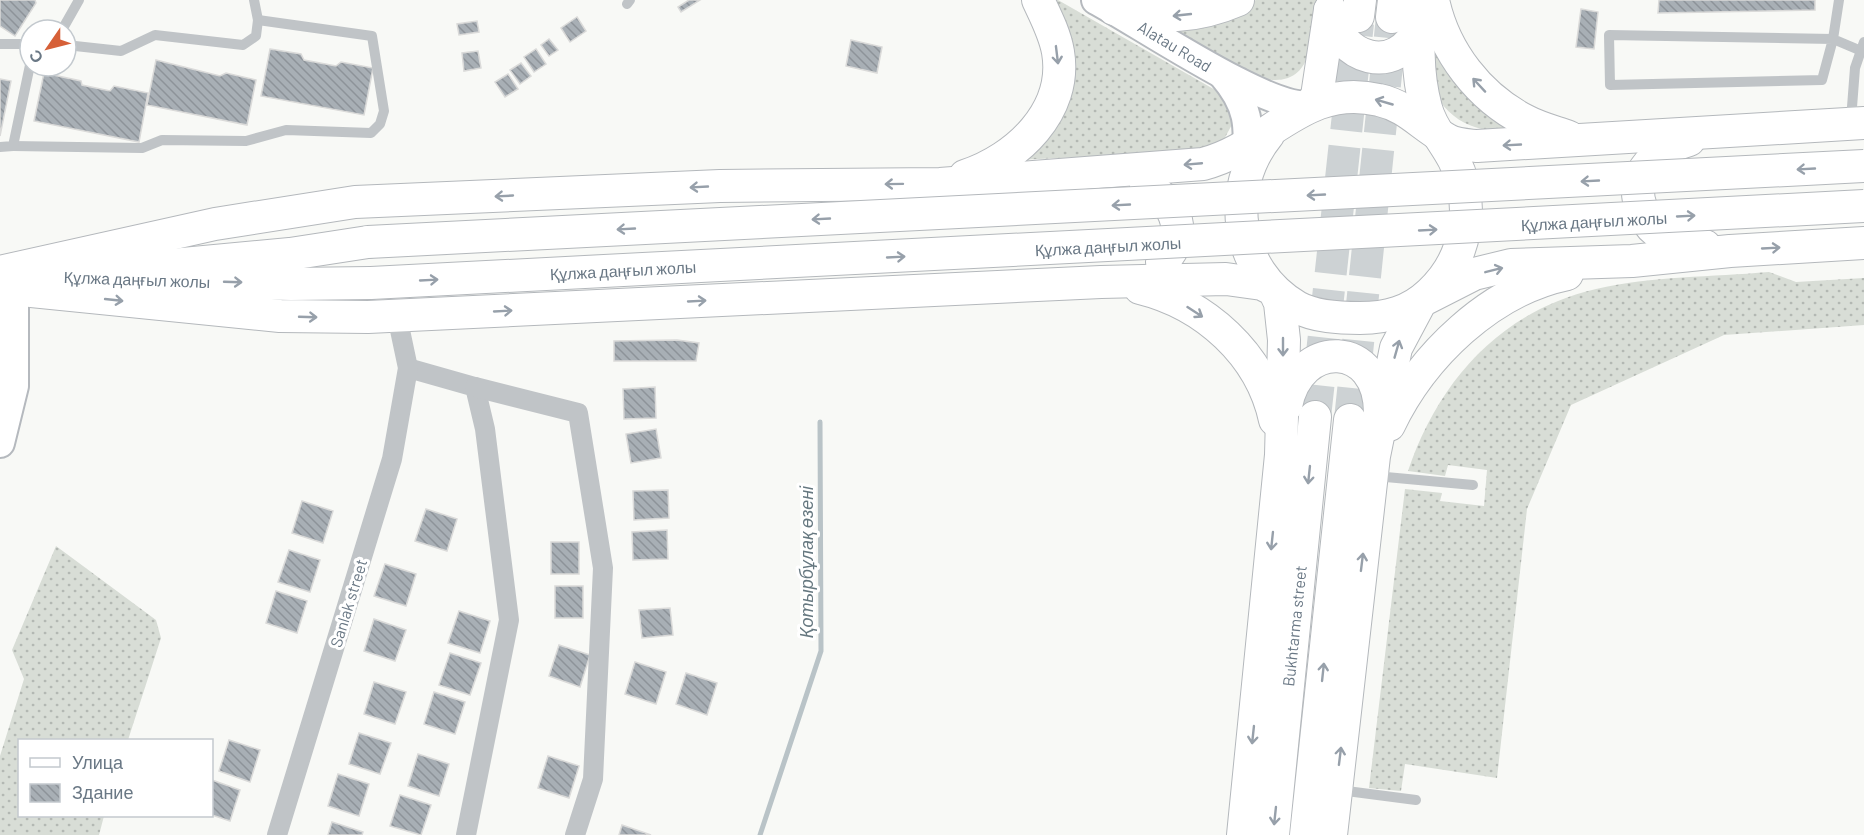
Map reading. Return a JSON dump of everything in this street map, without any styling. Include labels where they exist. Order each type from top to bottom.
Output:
[{"type":"main road","points":[[940,184],[972,174],[1016,150],[1034,131],[1049,107],[1057,90],[1058,54],[1053,33],[1038,0]]},
{"type":"main road","points":[[1105,5],[1155,17],[1179,16],[1217,9],[1238,0]]},
{"type":"main road","name":"Alatau Road","points":[[1105,5],[1222,75]]},
{"type":"main road","points":[[3,282],[215,224],[355,202],[720,186],[940,184],[1203,164],[1223,159],[1248,146],[1310,105],[1317,96],[1345,7]]},
{"type":"main road","points":[[1345,7],[1335,29],[1344,42],[1358,53],[1373,57],[1388,56],[1401,50],[1414,38],[1412,9]]},
{"type":"main road","points":[[1375,457],[1396,348],[1421,301],[1450,268],[1463,238],[1466,222],[1464,187],[1460,172],[1434,130],[1426,111],[1412,9]]},
{"type":"main road","points":[[1412,9],[1445,37],[1478,86],[1495,101],[1528,123],[1584,142]]},
{"type":"main road","points":[[1222,75],[1295,105],[1310,105],[1348,97],[1377,99],[1404,109],[1455,143],[1477,146],[1584,142],[1858,123]]},
{"type":"main road","points":[[1222,75],[1243,103],[1248,130],[1240,216],[1245,242],[1255,264],[1274,290],[1282,319],[1282,442]]},
{"type":"main road","points":[[1244,182],[1257,150],[1280,123]]},
{"type":"main road","points":[[1719,132],[1679,143],[1652,159],[1644,170],[1638,186],[1638,200],[1645,218],[1654,230],[1666,236],[1730,251]]},
{"type":"main road","name":"Құлжа даңғыл жолы","points":[[48,276],[290,254],[368,242],[1864,166]]},
{"type":"main road","points":[[1065,174],[1094,176],[1147,187],[1167,201],[1179,224],[1178,234],[1170,254],[1152,269],[1109,282]]},
{"type":"main road","name":"Құлжа даңғыл жолы","points":[[48,276],[291,284],[371,283],[1864,206]]},
{"type":"main road","points":[[3,282],[280,316],[397,316],[1109,282],[1226,279],[1262,284],[1309,312],[1351,318],[1390,316],[1474,274],[1511,265],[1632,261],[1730,251],[1864,243]]},
{"type":"main road","points":[[1375,457],[1394,415],[1425,369],[1443,346],[1484,312],[1530,285],[1555,277],[1632,261]]},
{"type":"main road","points":[[3,282],[48,276]]},
{"type":"main road","points":[[0,443],[14,386],[3,282]]},
{"type":"main road","points":[[1109,282],[1165,294],[1213,323],[1228,336],[1253,368],[1270,401],[1282,442]]},
{"type":"main road","points":[[1243,835],[1282,442],[1290,389],[1297,377],[1315,362],[1338,355],[1358,362],[1376,385],[1380,399],[1331,835]]},
{"type":"main road","name":"Bukhtarma street","points":[[1273,835],[1315,417]]},
{"type":"main road","name":"Bukhtarma street","points":[[1306,835],[1350,420]]},
{"type":"street","points":[[397,316],[408,368],[578,413],[603,568],[592,779],[575,835]]},
{"type":"street","name":"Sanlak street","points":[[277,835],[392,459],[408,368]]},
{"type":"street","points":[[466,835],[509,620],[485,429],[475,387]]},
{"type":"lane","points":[[69,18],[79,0]]},
{"type":"lane","points":[[78,46],[121,51],[155,35],[243,45],[256,36],[258,20],[254,0]]},
{"type":"lane","points":[[1839,0],[1833,39],[1826,73],[1822,80],[1610,85],[1609,35],[1833,39],[1862,46],[1855,68],[1858,123]]},
{"type":"lane","points":[[0,147],[142,148],[162,140],[246,141],[286,130],[370,133],[380,124],[384,111],[372,36],[258,20]]},
{"type":"lane","points":[[0,44],[18,44]]},
{"type":"lane","points":[[13,146],[27,78]]},
{"type":"lane","points":[[1375,457],[1473,485]]},
{"type":"lane","points":[[1336,790],[1416,800]]},
{"type":"shaded area","points":[[1048,0],[1058,0],[1224,95],[1235,119],[1222,143],[1206,151],[1017,160],[1041,137]]},
{"type":"shaded area","points":[[1256,0],[1319,0],[1307,58],[1301,69],[1291,77],[1278,80],[1260,78],[1152,23],[1243,6]]},
{"type":"shaded area","points":[[1426,0],[1539,133],[1493,131],[1480,128],[1456,118],[1445,108],[1435,94]]},
{"type":"shaded area","points":[[1769,272],[1796,282],[1864,278],[1864,325],[1724,335],[1571,405],[1527,509],[1497,778],[1405,764],[1401,791],[1369,788],[1405,489],[1442,493],[1440,501],[1484,506],[1487,470],[1448,465],[1445,476],[1408,471],[1437,408],[1455,380],[1477,355],[1502,333],[1530,314],[1562,299],[1596,289],[1639,282]]},
{"type":"shaded area","points":[[56,546],[156,620],[161,638],[128,739],[18,739],[18,817],[104,817],[99,835],[0,835],[0,756],[24,679],[12,650]]},
{"type":"building","points":[[0,0],[35,0],[36,3],[26,18],[18,18],[18,31],[15,36],[0,26]]},
{"type":"building","points":[[689,0],[700,0],[681,12],[678,7]]},
{"type":"building","points":[[1659,0],[1815,0],[1815,10],[1658,13]]},
{"type":"building","points":[[1581,9],[1598,12],[1594,49],[1576,47]]},
{"type":"building","points":[[577,17],[586,31],[570,42],[561,28]]},
{"type":"building","points":[[477,21],[479,32],[459,35],[457,24]]},
{"type":"building","points":[[549,39],[558,50],[549,56],[541,45]]},
{"type":"building","points":[[851,40],[882,47],[877,73],[846,66]]},
{"type":"building","points":[[270,49],[301,54],[304,60],[336,66],[341,62],[373,68],[364,115],[261,96]]},
{"type":"building","points":[[536,49],[546,64],[534,72],[524,57]]},
{"type":"building","points":[[478,51],[481,68],[464,71],[462,53]]},
{"type":"building","points":[[156,60],[220,76],[226,73],[256,80],[247,125],[147,105]]},
{"type":"building","points":[[521,63],[531,76],[520,84],[510,70]]},
{"type":"building","points":[[508,74],[518,89],[505,97],[495,82]]},
{"type":"building","points":[[43,78],[67,78],[81,81],[82,85],[110,91],[114,86],[148,93],[139,142],[34,121]]},
{"type":"building","points":[[0,79],[11,81],[0,136]]},
{"type":"building","points":[[677,340],[699,343],[696,361],[614,361],[614,341]]},
{"type":"building","points":[[655,387],[656,418],[624,419],[623,389]]},
{"type":"building","points":[[656,429],[661,458],[631,463],[626,434]]},
{"type":"building","points":[[668,490],[669,518],[634,520],[633,491]]},
{"type":"building","points":[[302,501],[333,511],[323,543],[292,533]]},
{"type":"building","points":[[426,509],[457,519],[447,551],[415,541]]},
{"type":"building","points":[[667,530],[668,559],[633,560],[632,532]]},
{"type":"building","points":[[551,542],[579,542],[579,574],[551,574]]},
{"type":"building","points":[[289,550],[320,560],[310,592],[278,582]]},
{"type":"building","points":[[385,564],[416,574],[406,606],[374,596]]},
{"type":"building","points":[[555,586],[583,586],[583,618],[555,618]]},
{"type":"building","points":[[276,591],[307,601],[297,633],[266,623]]},
{"type":"building","points":[[670,608],[673,635],[642,638],[639,610]]},
{"type":"building","points":[[459,611],[490,621],[480,653],[448,643]]},
{"type":"building","points":[[374,619],[406,630],[395,661],[364,651]]},
{"type":"building","points":[[559,645],[590,655],[580,687],[549,676]]},
{"type":"building","points":[[450,653],[481,663],[470,695],[439,685]]},
{"type":"building","points":[[635,662],[666,672],[656,704],[625,694]]},
{"type":"building","points":[[686,673],[717,683],[707,715],[676,704]]},
{"type":"building","points":[[374,682],[406,692],[395,724],[364,714]]},
{"type":"building","points":[[434,692],[465,702],[455,734],[424,724]]},
{"type":"building","points":[[359,733],[391,743],[380,774],[349,764]]},
{"type":"building","points":[[229,740],[260,750],[250,782],[219,771]]},
{"type":"building","points":[[418,754],[449,764],[439,796],[408,786]]},
{"type":"building","points":[[548,756],[579,766],[569,798],[538,788]]},
{"type":"building","points":[[338,774],[369,784],[359,816],[328,806]]},
{"type":"building","points":[[213,780],[240,790],[230,821],[213,815]]},
{"type":"building","points":[[400,795],[431,805],[421,835],[390,826]]},
{"type":"building","points":[[332,822],[363,832],[362,835],[328,835]]},
{"type":"building","points":[[622,825],[651,835],[619,835]]},
{"type":"waterway","name":"Қотырбұлақ өзені","points":[[760,835],[821,651],[820,422]]},
{"type":"tunnel","points":[[1350,420],[1392,17]]},
{"type":"tunnel","points":[[1315,417],[1358,23]]}]
